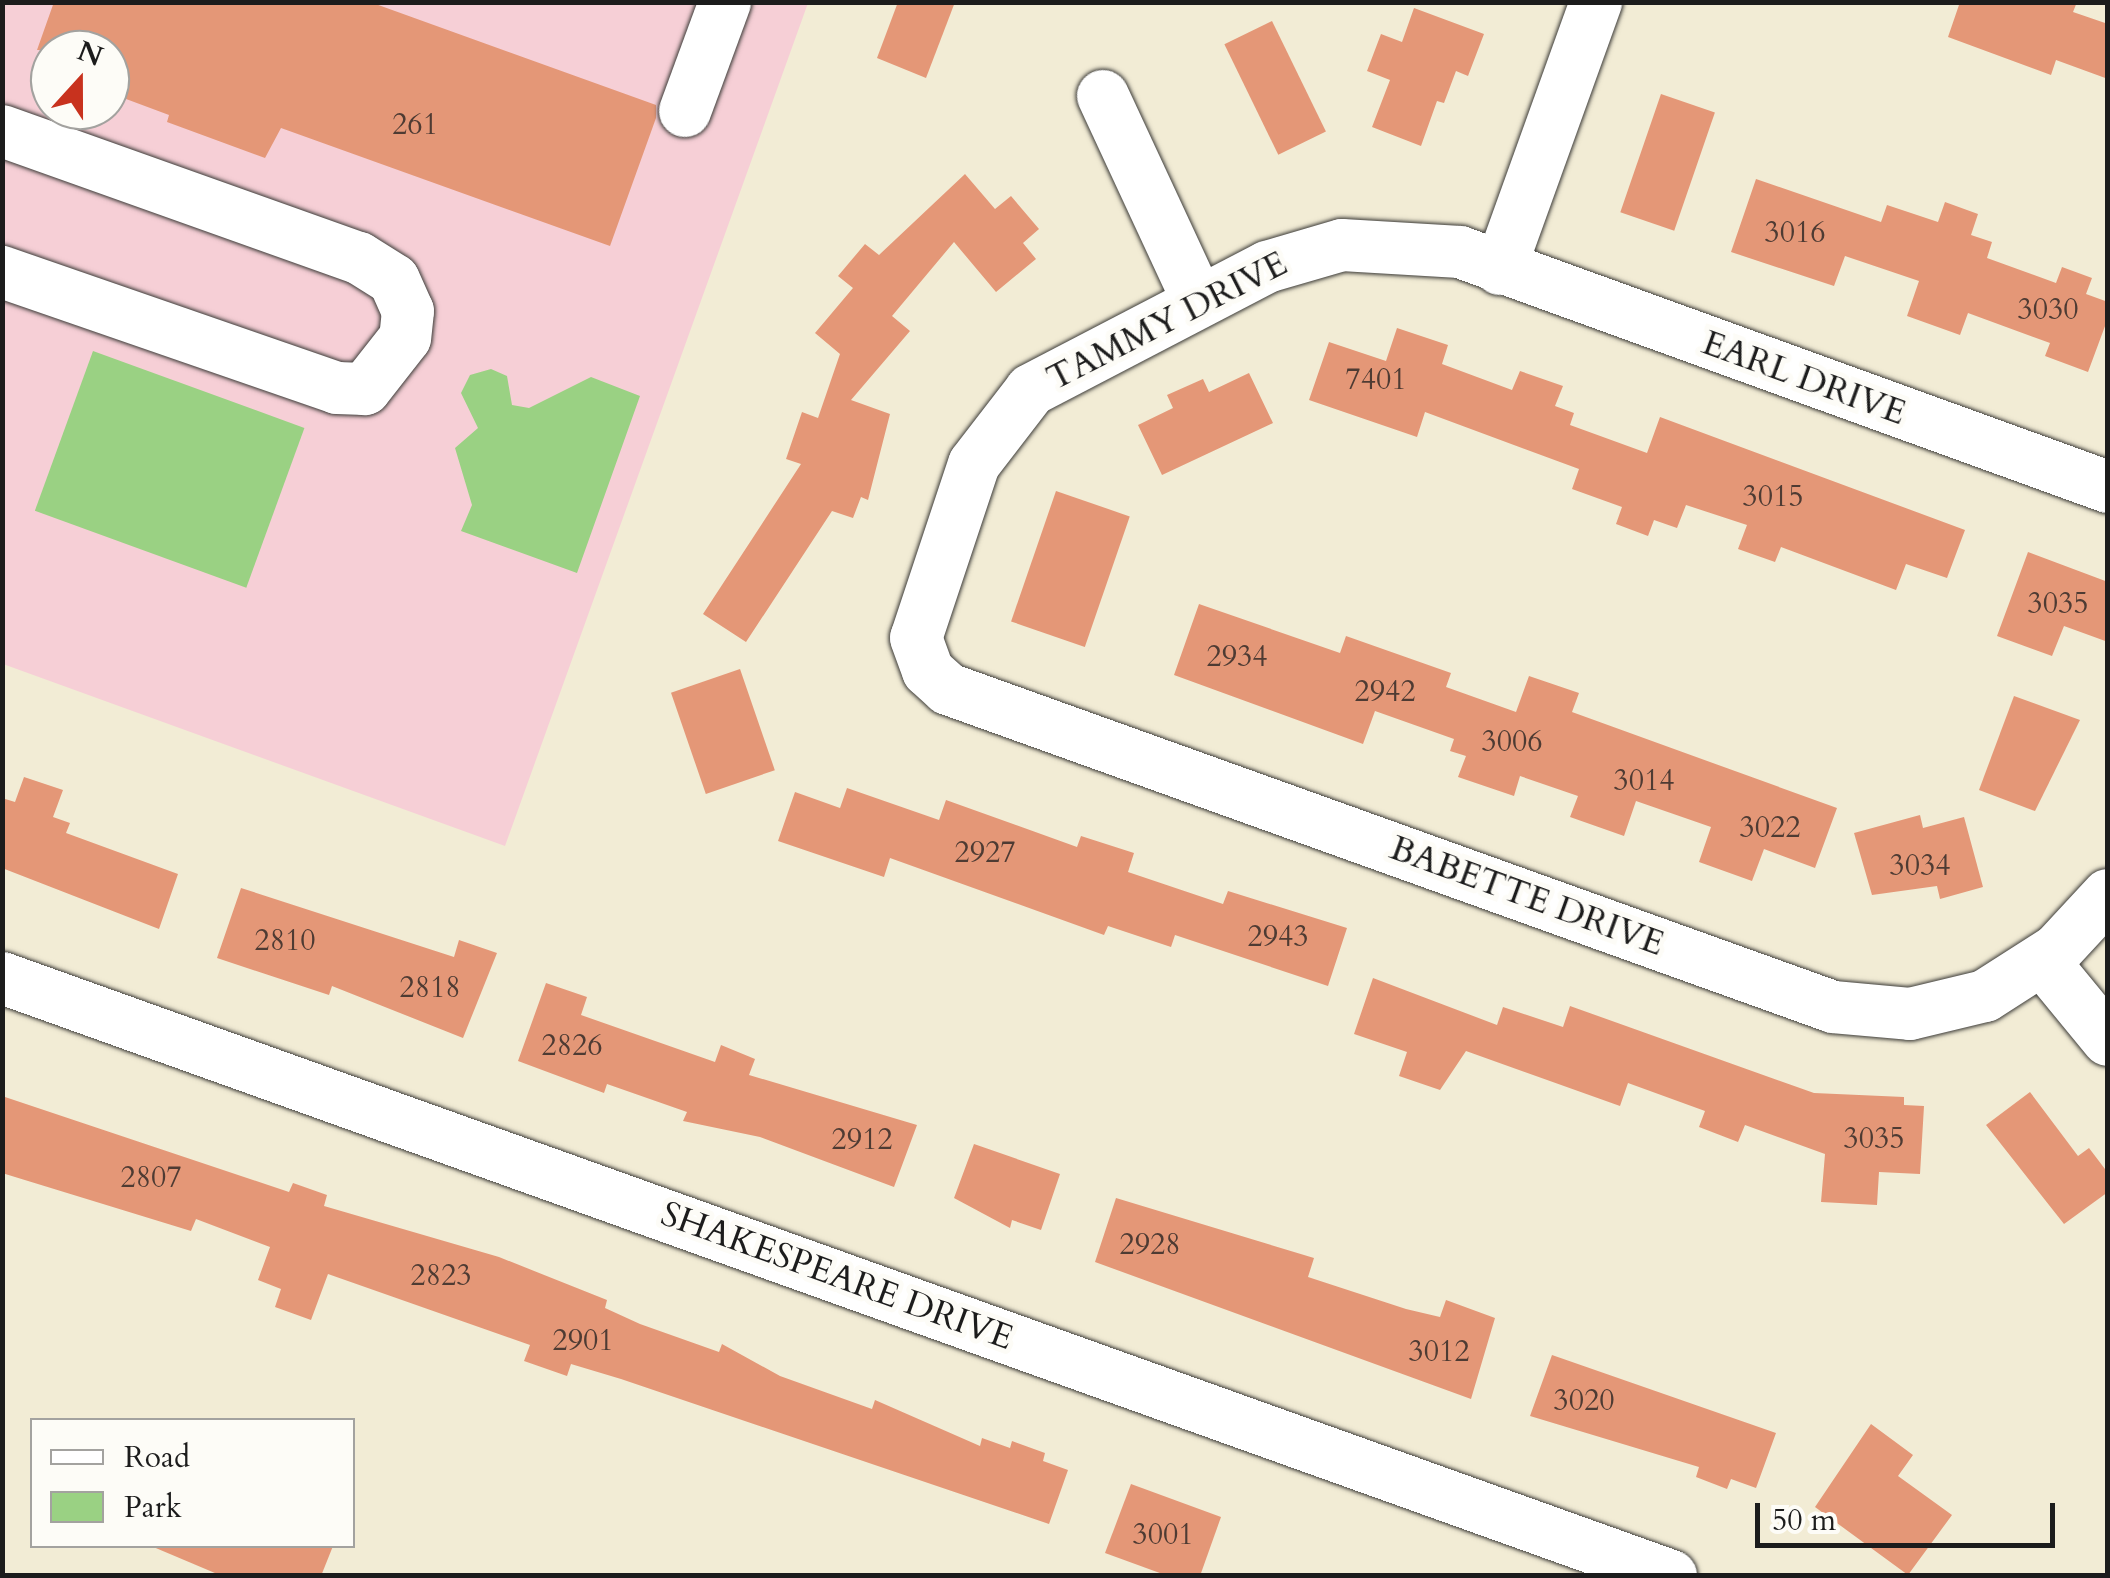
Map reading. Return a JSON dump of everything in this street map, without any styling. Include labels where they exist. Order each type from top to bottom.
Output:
[{"type":"street","points":[[685,111],[725,2]]},
{"type":"street","points":[[1500,269],[1596,2]]},
{"type":"street","points":[[1103,96],[1198,301]]},
{"type":"street","points":[[2,130],[358,258],[394,280],[408,311],[405,338],[365,388],[337,388],[2,272]]},
{"type":"street","name":"TAMMY DRIVE","points":[[923,663],[918,619],[992,432],[1062,367],[1198,301],[1342,245],[1440,248],[1500,269]]},
{"type":"street","name":"EARL DRIVE","points":[[1500,269],[2108,487]]},
{"type":"street","name":"BABETTE DRIVE","points":[[923,663],[948,689],[1832,1006],[1929,1012],[1985,996],[2043,960],[2108,894]]},
{"type":"street","points":[[2043,960],[2108,1040]]},
{"type":"street","name":"SHAKESPEARE DRIVE","points":[[2,978],[1670,1576]]},
{"type":"shaded area","points":[[2,3],[808,3],[505,846],[3,664]]},
{"type":"green space","points":[[93,351],[304,428],[246,588],[35,511]]},
{"type":"green space","points":[[491,369],[507,376],[512,405],[529,408],[591,377],[640,396],[577,573],[461,531],[472,505],[455,448],[478,428],[461,393],[470,375]]},
{"type":"building","points":[[54,2],[370,2],[656,105],[656,118],[610,246],[281,128],[265,158],[167,122],[169,115],[130,100],[130,30],[44,30]]},
{"type":"building","points":[[898,2],[955,2],[926,78],[877,58]]},
{"type":"building","points":[[1960,2],[2077,2],[2073,12],[2108,24],[2108,79],[2056,60],[2051,75],[1948,37]]},
{"type":"building","points":[[1414,8],[1484,34],[1468,76],[1456,71],[1444,103],[1437,101],[1421,146],[1372,127],[1390,80],[1367,71],[1381,34],[1402,42]]},
{"type":"building","points":[[1272,21],[1326,132],[1278,155],[1224,44]]},
{"type":"building","points":[[1661,94],[1715,113],[1674,231],[1620,212]]},
{"type":"building","points":[[965,174],[995,209],[1011,196],[1039,229],[1023,243],[1036,259],[996,292],[954,242],[892,316],[910,331],[851,400],[890,414],[868,500],[861,497],[853,518],[832,511],[746,642],[703,614],[801,464],[786,459],[802,412],[818,418],[840,354],[815,333],[853,288],[838,276],[865,244],[879,255]]},
{"type":"building","points":[[1756,179],[1881,222],[1887,205],[1938,222],[1945,202],[1978,214],[1971,235],[1992,242],[1987,258],[2056,283],[2062,267],[2092,278],[2086,294],[2108,302],[2108,318],[2088,372],[2045,356],[2050,343],[1968,313],[1960,335],[1907,316],[1919,281],[1845,256],[1834,286],[1731,252]]},
{"type":"building","points":[[1397,328],[1448,345],[1442,364],[1512,390],[1520,371],[1563,386],[1555,406],[1574,413],[1570,425],[1647,453],[1660,417],[1965,530],[1947,578],[1906,564],[1896,590],[1781,547],[1775,562],[1738,549],[1747,525],[1686,505],[1677,528],[1654,520],[1648,536],[1616,524],[1622,507],[1572,489],[1579,469],[1425,412],[1417,437],[1309,400],[1329,342],[1386,361]]},
{"type":"building","points":[[1249,373],[1273,423],[1162,475],[1138,425],[1173,408],[1167,395],[1203,379],[1209,392]]},
{"type":"building","points":[[1056,491],[1130,516],[1085,647],[1011,621]]},
{"type":"building","points":[[2028,552],[2108,582],[2108,642],[2064,626],[2052,656],[1997,636]]},
{"type":"building","points":[[1199,604],[1340,653],[1346,636],[1451,673],[1446,687],[1516,712],[1529,676],[1579,693],[1572,712],[1837,808],[1815,868],[1764,849],[1752,881],[1699,862],[1711,827],[1636,801],[1624,836],[1570,817],[1578,796],[1520,776],[1514,796],[1458,777],[1466,756],[1450,751],[1454,739],[1375,711],[1363,744],[1174,675]]},
{"type":"building","points":[[740,669],[775,770],[706,794],[671,693]]},
{"type":"building","points":[[2014,696],[2080,720],[2035,811],[1979,790]]},
{"type":"building","points":[[24,777],[63,790],[53,817],[70,823],[66,833],[178,874],[159,929],[2,868],[2,798],[15,802]]},
{"type":"building","points":[[847,788],[939,820],[946,800],[1077,847],[1081,836],[1134,853],[1128,872],[1223,904],[1228,891],[1347,928],[1328,986],[1175,935],[1171,947],[1108,926],[1104,935],[890,858],[884,877],[778,841],[795,792],[840,808]]},
{"type":"building","points":[[1920,815],[1923,828],[1964,817],[1983,887],[1940,899],[1937,886],[1872,895],[1854,833]]},
{"type":"building","points":[[241,888],[454,957],[459,940],[497,953],[463,1038],[332,986],[329,995],[217,958]]},
{"type":"building","points":[[1373,978],[1497,1025],[1503,1007],[1563,1027],[1570,1006],[1814,1093],[1904,1097],[1904,1105],[1924,1106],[1920,1174],[1879,1172],[1877,1205],[1821,1202],[1825,1154],[1745,1125],[1738,1142],[1699,1127],[1705,1111],[1628,1083],[1620,1106],[1466,1051],[1440,1090],[1399,1076],[1407,1052],[1354,1034]]},
{"type":"building","points":[[546,983],[587,997],[581,1015],[715,1062],[721,1045],[755,1059],[749,1075],[917,1125],[894,1187],[760,1137],[683,1121],[687,1112],[607,1084],[604,1093],[518,1061]]},
{"type":"building","points":[[2030,1092],[2078,1156],[2089,1148],[2108,1173],[2108,1192],[2064,1224],[1986,1125]]},
{"type":"building","points":[[2,1096],[289,1192],[293,1183],[327,1195],[324,1206],[499,1257],[607,1300],[605,1308],[640,1324],[719,1352],[722,1344],[780,1376],[872,1409],[875,1400],[980,1446],[982,1438],[1010,1448],[1012,1441],[1045,1453],[1043,1461],[1068,1470],[1049,1524],[621,1379],[571,1364],[567,1376],[524,1361],[530,1345],[328,1274],[311,1320],[275,1307],[281,1289],[258,1280],[270,1247],[196,1219],[191,1231],[2,1173]]},
{"type":"building","points":[[974,1144],[1060,1174],[1041,1230],[1012,1220],[1010,1228],[954,1198]]},
{"type":"building","points":[[1116,1198],[1314,1258],[1308,1277],[1406,1309],[1440,1317],[1446,1300],[1495,1318],[1471,1399],[1095,1262]]},
{"type":"building","points":[[1552,1355],[1776,1433],[1756,1488],[1731,1479],[1727,1489],[1696,1477],[1699,1467],[1530,1416]]},
{"type":"building","points":[[1871,1424],[1913,1455],[1898,1476],[1952,1515],[1908,1575],[1815,1507]]},
{"type":"building","points":[[1131,1484],[1221,1517],[1200,1576],[1168,1576],[1105,1553]]},
{"type":"building","points":[[156,1548],[332,1548],[321,1576],[222,1576]]}]
